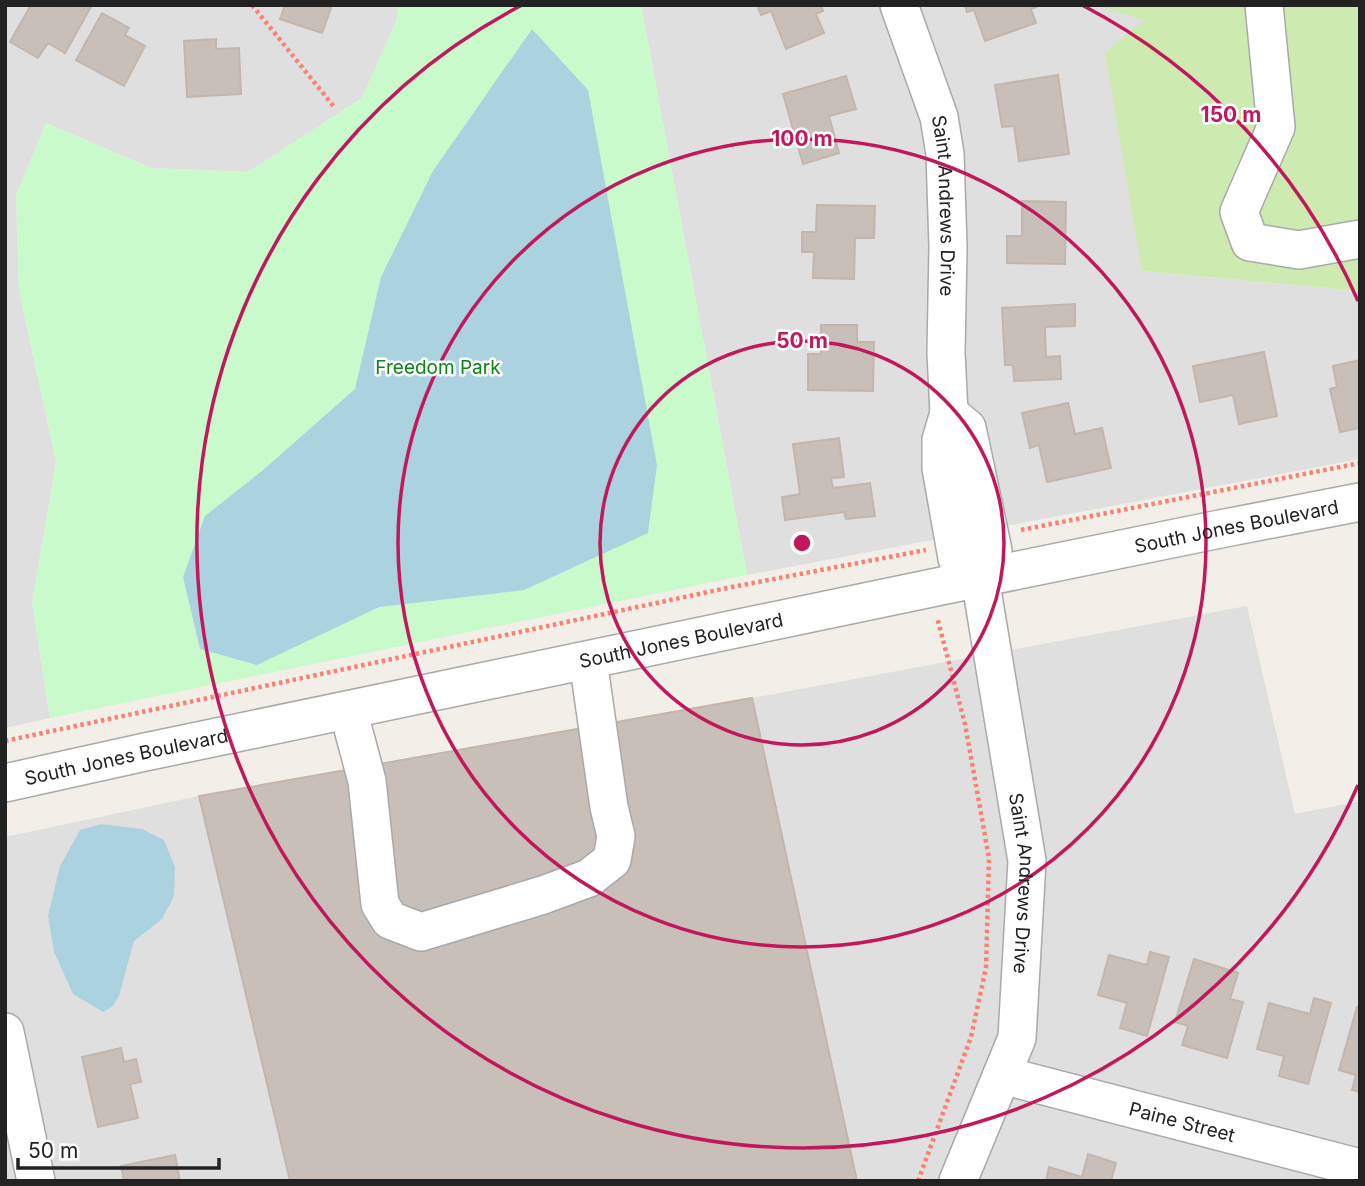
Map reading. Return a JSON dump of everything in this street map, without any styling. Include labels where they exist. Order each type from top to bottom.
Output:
[{"type":"street","name":"Saint Andrews Drive","points":[[899,5],[939,117],[945,154],[949,413],[940,439],[941,468],[957,558],[980,578],[1027,861],[1017,1038],[957,1181]]},
{"type":"street","points":[[1264,5],[1276,128],[1239,212],[1250,242],[1299,250],[1360,239]]},
{"type":"street","points":[[949,413],[967,428],[993,551],[980,578]]},
{"type":"street","name":"South Jones Boulevard","points":[[5,783],[980,578],[1360,502]]},
{"type":"street","points":[[348,710],[367,781],[380,904],[390,920],[421,932],[543,895],[589,878],[612,860],[616,836],[609,807],[587,660]]},
{"type":"street","points":[[5,1032],[36,1181]]},
{"type":"street","name":"Paine Street","points":[[1002,1075],[1360,1168]]},
{"type":"path","points":[[252,5],[335,108]]},
{"type":"path","points":[[990,536],[1360,463]]},
{"type":"path","points":[[5,741],[732,587],[927,550],[938,625],[965,724],[989,858],[986,968],[971,1037],[918,1181]]},
{"type":"shaded area","points":[[5,5],[399,5],[397,19],[362,98],[248,172],[151,168],[46,123],[16,196],[19,290],[56,462],[32,603],[50,718],[5,728]]},
{"type":"shaded area","points":[[641,5],[1093,5],[1145,19],[1142,271],[1360,291],[1360,459],[747,575]]},
{"type":"shaded area","points":[[1247,606],[1295,814],[1360,801],[1360,1181],[857,1181],[752,698]]},
{"type":"shaded area","points":[[199,796],[290,1181],[5,1181],[5,837]]},
{"type":"green space","name":"Freedom Park","points":[[399,5],[641,5],[747,575],[50,718],[32,603],[56,462],[19,290],[16,196],[46,123],[151,168],[248,172],[362,98],[397,19]]},
{"type":"green space","points":[[1093,5],[1360,5],[1360,291],[1142,271],[1105,53],[1144,20]]},
{"type":"water","points":[[532,29],[588,90],[657,465],[648,533],[524,590],[379,607],[257,665],[200,649],[183,577],[205,516],[262,471],[355,389],[381,277],[433,171]]},
{"type":"water","points":[[101,824],[142,829],[164,840],[175,867],[174,896],[162,919],[134,941],[119,996],[113,1006],[103,1012],[73,994],[54,952],[48,916],[60,866],[80,830]]},
{"type":"building","points":[[31,5],[92,5],[65,53],[48,43],[38,58],[10,42]]},
{"type":"building","points":[[285,5],[332,5],[322,33],[280,19]]},
{"type":"building","points":[[757,5],[821,5],[823,11],[816,14],[824,33],[786,49],[771,11],[761,15]]},
{"type":"building","points":[[965,5],[1041,5],[1031,9],[1036,23],[985,41],[974,10],[967,12]]},
{"type":"building","points":[[102,13],[129,28],[125,35],[145,46],[124,86],[76,60]]},
{"type":"building","points":[[216,39],[216,49],[239,48],[241,94],[187,97],[184,41]]},
{"type":"building","points":[[1058,75],[1069,154],[1019,161],[1014,126],[1002,127],[995,85]]},
{"type":"building","points":[[846,76],[856,109],[829,116],[839,153],[803,164],[783,94]]},
{"type":"building","points":[[1022,201],[1066,202],[1065,264],[1007,263],[1007,236],[1022,236]]},
{"type":"building","points":[[817,205],[875,206],[874,238],[855,238],[854,279],[813,278],[814,252],[802,252],[802,232],[816,232]]},
{"type":"building","points":[[1075,304],[1075,326],[1045,327],[1046,357],[1060,356],[1061,379],[1014,381],[1013,365],[1005,365],[1002,308]]},
{"type":"building","points":[[821,325],[857,325],[857,342],[874,342],[873,391],[808,390],[808,354],[821,354]]},
{"type":"building","points":[[1264,352],[1277,416],[1239,424],[1233,395],[1200,402],[1193,366]]},
{"type":"building","points":[[1360,360],[1360,428],[1340,432],[1330,389],[1337,387],[1333,366]]},
{"type":"building","points":[[1068,403],[1075,434],[1102,428],[1111,468],[1047,482],[1039,445],[1030,448],[1022,413]]},
{"type":"building","points":[[839,438],[844,477],[831,478],[833,488],[870,483],[875,516],[846,519],[844,512],[785,520],[782,497],[800,494],[793,444]]},
{"type":"building","points":[[752,698],[857,1181],[290,1181],[199,796]]},
{"type":"building","points":[[1150,952],[1169,957],[1147,1036],[1120,1028],[1127,1003],[1098,995],[1109,955],[1147,965]]},
{"type":"building","points":[[1194,959],[1238,973],[1230,999],[1243,1002],[1227,1058],[1182,1045],[1188,1026],[1175,1022]]},
{"type":"building","points":[[1314,998],[1331,1003],[1308,1084],[1279,1076],[1284,1056],[1257,1049],[1269,1003],[1310,1014]]},
{"type":"building","points":[[1357,1007],[1360,1008],[1360,1092],[1352,1090],[1356,1075],[1339,1070]]},
{"type":"building","points":[[121,1048],[124,1062],[136,1059],[141,1082],[130,1084],[138,1118],[98,1127],[82,1057]]},
{"type":"building","points":[[1088,1154],[1116,1163],[1111,1181],[1046,1181],[1049,1167],[1082,1177]]},
{"type":"building","points":[[175,1155],[180,1181],[124,1181],[121,1166]]}]
